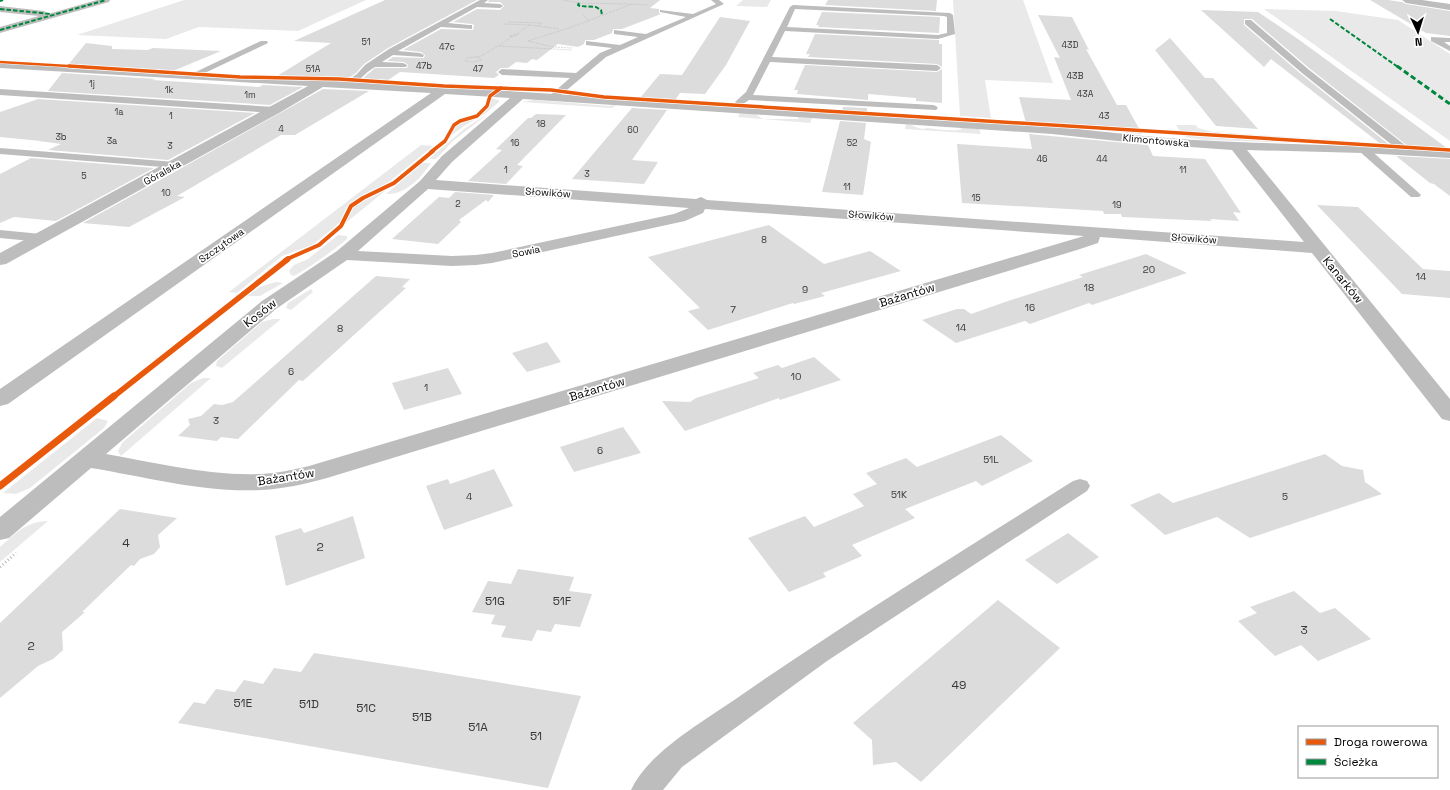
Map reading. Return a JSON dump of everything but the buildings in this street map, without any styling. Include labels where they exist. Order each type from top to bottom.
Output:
[{"type":"street","points":[[0,30],[106,0]]},
{"type":"street","points":[[1406,0],[1450,7]]},
{"type":"street","points":[[0,9],[57,15]]},
{"type":"street","name":"Klimontowska","points":[[0,65],[188,77],[323,82],[1052,130],[1136,139],[1236,146],[1363,149],[1450,154]]},
{"type":"street","name":"Góralska","points":[[0,260],[275,110],[323,82]]},
{"type":"street","name":"Szczytowa","points":[[0,399],[443,90]]},
{"type":"street","name":"Kosów","points":[[0,531],[270,305],[343,255],[425,184],[448,159],[520,96]]},
{"type":"street","name":"Kanarków","points":[[1236,146],[1450,414]]},
{"type":"street","name":"Słowików","points":[[425,184],[1092,230],[1317,248]]},
{"type":"street","name":"Sowia","points":[[343,255],[452,261],[492,258],[679,218],[697,210],[701,202]]},
{"type":"street","name":"Bażantów","points":[[87,459],[193,477],[244,482],[280,481],[318,472],[1071,246],[1092,239],[1092,230]]},
{"type":"lane","points":[[346,84],[360,76],[368,66],[391,54],[392,51],[485,0]]},
{"type":"lane","points":[[552,98],[585,68],[603,55],[721,4],[714,0]]},
{"type":"lane","points":[[795,2],[948,8]]},
{"type":"lane","points":[[736,110],[737,105],[747,97],[795,2]]},
{"type":"lane","points":[[782,29],[938,37],[951,34],[950,15],[795,2]]},
{"type":"lane","points":[[476,5],[500,6]]},
{"type":"lane","points":[[467,10],[491,11]]},
{"type":"lane","points":[[662,11],[695,16]]},
{"type":"lane","points":[[1248,22],[1306,71],[1406,151]]},
{"type":"lane","points":[[439,25],[469,27]]},
{"type":"lane","points":[[616,32],[647,36]]},
{"type":"lane","points":[[1450,40],[1434,39],[1450,49]]},
{"type":"lane","points":[[589,42],[620,47]]},
{"type":"lane","points":[[188,77],[264,43]]},
{"type":"lane","points":[[391,54],[420,55]]},
{"type":"lane","points":[[767,59],[937,68]]},
{"type":"lane","points":[[373,64],[403,65]]},
{"type":"lane","points":[[534,66],[585,68]]},
{"type":"lane","points":[[502,72],[576,76]]},
{"type":"lane","points":[[3,93],[275,110]]},
{"type":"lane","points":[[747,97],[933,108]]},
{"type":"lane","points":[[1363,149],[1414,195]]},
{"type":"lane","points":[[0,151],[175,165]]},
{"type":"lane","points":[[0,234],[41,238]]},
{"type":"lane","points":[[645,790],[673,758],[819,654],[1080,486]]},
{"type":"path","points":[[563,0],[564,2],[579,3],[590,2],[632,4]]},
{"type":"path","points":[[583,15],[589,21]]},
{"type":"path","points":[[477,57],[482,60],[473,62],[465,61],[467,58],[477,57],[498,46],[511,37],[510,36],[517,34],[529,25],[499,24]]},
{"type":"path","points":[[539,26],[537,26],[560,30]]},
{"type":"path","points":[[498,46],[573,50]]},
{"type":"shaded area","points":[[184,0],[366,0],[298,31],[199,27],[166,39],[77,35]]},
{"type":"shaded area","points":[[743,0],[771,0],[767,7],[736,6]]},
{"type":"shaded area","points":[[953,0],[1023,0],[1053,83],[985,80],[991,118],[960,116]]},
{"type":"shaded area","points":[[1264,9],[1336,11],[1398,20],[1450,54],[1450,141]]},
{"type":"shaded area","points":[[492,98],[500,101],[486,113],[449,137],[453,129],[458,124],[482,113]]},
{"type":"shaded area","points":[[534,100],[609,106],[616,105],[612,108],[522,102]]},
{"type":"shaded area","points":[[489,113],[453,141],[436,159],[429,159],[464,129]]},
{"type":"shaded area","points":[[740,113],[755,114],[763,119],[799,119],[797,117],[812,118],[810,123],[738,117]]},
{"type":"shaded area","points":[[906,124],[922,129],[962,129],[957,127],[979,129],[981,134],[905,129]]},
{"type":"shaded area","points":[[1176,125],[1196,125],[1198,128],[1213,132],[1390,144],[1177,132],[1176,131],[1179,130]]},
{"type":"shaded area","points":[[1180,135],[1327,143],[1332,144],[1205,140]]},
{"type":"shaded area","points":[[421,145],[433,146],[383,187],[359,198],[346,208],[340,222],[320,239],[312,245],[282,256],[237,293],[229,292]]},
{"type":"shaded area","points":[[423,163],[431,163],[417,180],[400,192],[386,194]]},
{"type":"shaded area","points":[[390,187],[343,225],[352,209],[358,204],[366,198]]},
{"type":"shaded area","points":[[338,235],[347,236],[347,239],[308,268],[294,276],[291,275],[289,271],[294,265],[308,259]]},
{"type":"shaded area","points":[[276,282],[283,283],[260,296],[247,296],[259,287]]},
{"type":"shaded area","points":[[311,289],[313,292],[291,310],[286,308],[288,303]]},
{"type":"shaded area","points":[[273,319],[281,319],[222,368],[216,366],[217,361],[262,322]]},
{"type":"shaded area","points":[[203,378],[211,378],[121,456],[118,451],[122,443],[191,383]]},
{"type":"shaded area","points":[[97,418],[108,421],[104,428],[30,488],[16,494],[3,493]]},
{"type":"shaded area","points":[[48,521],[0,562],[0,547],[11,537],[27,526]]},
{"type":"marked path","points":[[0,30],[106,0]]},
{"type":"marked path","points":[[579,3],[578,5],[580,6],[596,7],[601,10],[602,15]]},
{"type":"marked path","points":[[0,9],[51,14]]},
{"type":"marked path","points":[[1330,19],[1450,104]]},
{"type":"cycle path","points":[[0,62],[240,77],[339,79],[444,86],[551,90],[604,97],[1450,150]]},
{"type":"cycle path","points":[[0,486],[285,260],[319,245],[341,226],[351,206],[363,198],[394,183],[445,141],[454,125],[460,121],[477,116],[487,106],[490,96],[501,88]]}]
